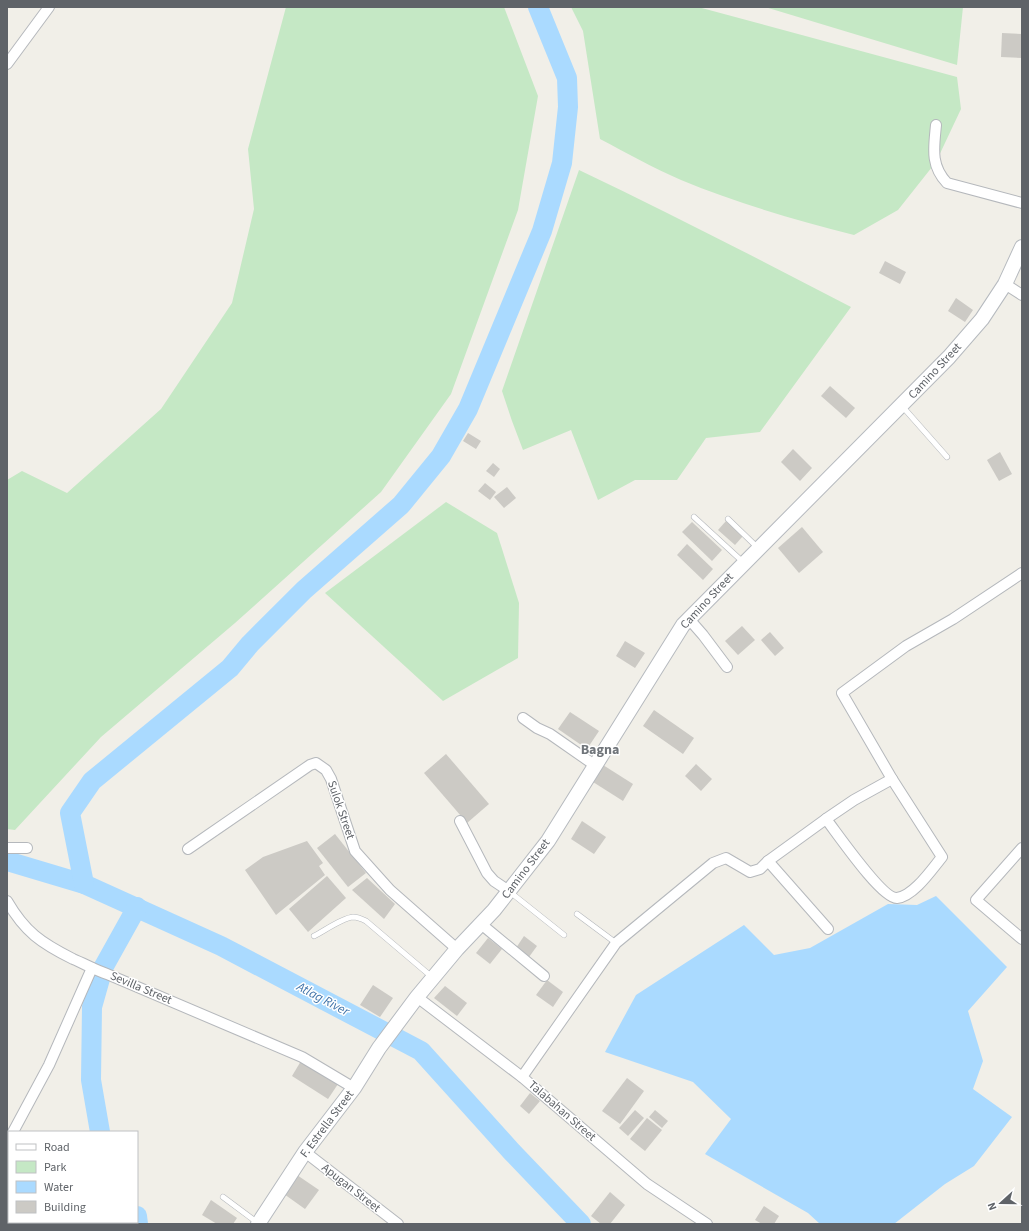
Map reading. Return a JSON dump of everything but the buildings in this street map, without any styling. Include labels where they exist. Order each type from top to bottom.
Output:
[{"type":"main road","name":"Camino Street","points":[[397,1024],[432,977],[481,924],[548,841],[683,625],[949,357],[982,319],[1005,284],[1022,247]]},
{"type":"main road","name":"F. Estrella Street","points":[[258,1224],[305,1152],[354,1088],[379,1048],[397,1024]]},
{"type":"street","points":[[7,64],[49,7]]},
{"type":"street","points":[[936,125],[934,158],[940,175],[947,183],[1022,203]]},
{"type":"street","points":[[1005,284],[1022,295]]},
{"type":"street","points":[[826,819],[873,880],[890,897],[897,898],[907,894],[917,886],[942,857],[892,779],[842,693],[906,646],[952,619],[1021,574]]},
{"type":"street","points":[[689,619],[727,668]]},
{"type":"street","points":[[523,718],[537,728],[550,734],[596,766]]},
{"type":"street","name":"Sulok Street","points":[[188,849],[310,765],[316,763],[326,770],[331,779],[355,851],[390,890],[457,949]]},
{"type":"street","points":[[522,1077],[616,943],[713,863],[726,858],[750,872],[760,869],[768,861],[826,819],[854,800],[892,779]]},
{"type":"street","points":[[460,821],[487,873],[494,881],[509,891]]},
{"type":"street","points":[[7,848],[27,848]]},
{"type":"street","points":[[1022,848],[976,900],[1022,938]]},
{"type":"street","points":[[768,861],[828,929]]},
{"type":"street","name":"Sevilla Street","points":[[7,900],[22,923],[45,943],[94,969],[302,1057],[354,1088]]},
{"type":"street","points":[[481,924],[544,976]]},
{"type":"street","points":[[14,1131],[49,1065],[94,969]]},
{"type":"street","name":"Talabahan Street","points":[[417,997],[522,1077],[647,1184],[707,1224]]},
{"type":"street","name":"Apugan Street","points":[[305,1152],[398,1224]]},
{"type":"lane","points":[[902,406],[947,457]]},
{"type":"lane","points":[[694,517],[744,562]]},
{"type":"lane","points":[[728,519],[758,548]]},
{"type":"lane","points":[[509,891],[564,935]]},
{"type":"lane","points":[[578,914],[616,943]]},
{"type":"lane","points":[[314,936],[352,917],[359,918],[366,921],[432,977]]},
{"type":"lane","points":[[223,1197],[258,1224]]},
{"type":"green space","points":[[286,7],[504,7],[538,96],[518,210],[451,394],[381,492],[235,623],[101,737],[15,830],[7,829],[7,480],[22,471],[67,493],[161,409],[232,303],[254,209],[248,149]]},
{"type":"green space","points":[[571,7],[698,7],[957,77],[961,109],[936,162],[898,210],[854,235],[788,217],[723,196],[681,180],[600,139],[583,31]]},
{"type":"green space","points":[[765,7],[963,7],[957,65]]},
{"type":"green space","points":[[579,170],[716,237],[851,307],[760,432],[706,438],[677,480],[635,480],[598,500],[571,430],[523,450],[502,391]]},
{"type":"green space","points":[[446,502],[497,533],[519,603],[518,658],[443,701],[325,593]]},
{"type":"water","points":[[936,896],[1007,967],[968,1011],[983,1061],[973,1089],[1012,1117],[974,1166],[945,1184],[894,1224],[820,1224],[808,1213],[705,1154],[731,1119],[693,1082],[605,1052],[636,995],[744,925],[774,955],[810,948],[888,904],[917,905]]},
{"type":"waterway","points":[[84,884],[70,813],[92,781],[230,668],[250,644],[304,590],[401,505],[441,456],[468,409],[542,231],[562,163],[568,107],[567,78],[538,7]]},
{"type":"waterway","name":"Atlag River","points":[[7,861],[84,884],[221,946],[421,1051],[512,1152],[581,1224]]},
{"type":"waterway","points":[[100,1131],[91,1080],[92,1007],[103,968],[137,907]]},
{"type":"district","name":"Bagna","points":[[600,750]]}]
